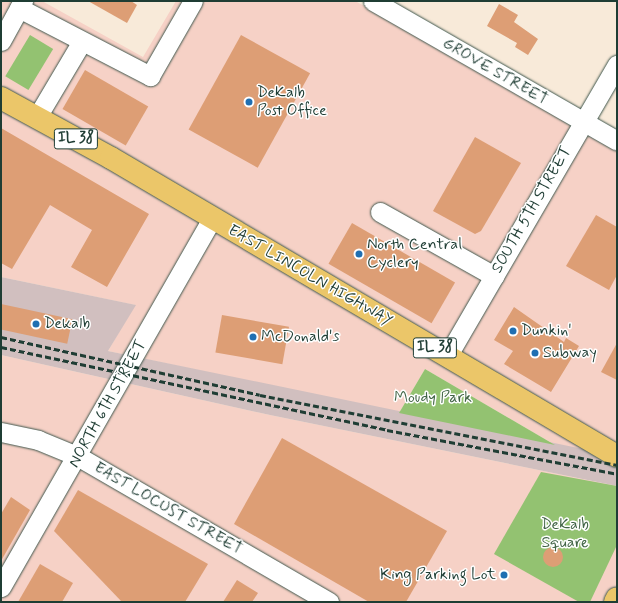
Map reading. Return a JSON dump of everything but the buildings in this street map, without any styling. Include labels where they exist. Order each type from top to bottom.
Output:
[{"type":"main road","name":"EAST LINCOLN HIGHWAY","points":[[1,98],[37,117],[448,355],[617,456]]},
{"type":"main road","points":[[615,602],[617,598]]},
{"type":"street","points":[[1,41],[21,4],[81,43],[150,76],[193,1]]},
{"type":"street","name":"GROVE STREET","points":[[373,1],[520,88],[583,121],[617,141]]},
{"type":"street","points":[[37,117],[81,43]]},
{"type":"street","name":"SOUTH 5TH STREET","points":[[448,355],[617,65]]},
{"type":"street","points":[[380,212],[494,276]]},
{"type":"street","name":"NORTH 6TH STREET","points":[[1,588],[79,457],[212,219]]},
{"type":"street","name":"EAST LOCUST STREET","points":[[1,432],[38,440],[79,457],[328,602]]},
{"type":"shaded area","points":[[1,1],[42,1],[143,57],[176,1],[355,1],[617,141],[617,456],[555,445],[425,369],[399,413],[108,351],[135,305],[1,277]]},
{"type":"shaded area","points":[[1,277],[136,305],[108,351],[617,456],[617,486],[270,415],[1,355]]},
{"type":"shaded area","points":[[1,355],[270,415],[617,486],[617,602],[1,602]]},
{"type":"green space","points":[[30,35],[53,49],[28,90],[5,76]]},
{"type":"green space","name":"Moudy Park","points":[[425,369],[555,445],[399,413]]},
{"type":"green space","name":"DeKalb Square","points":[[541,472],[617,486],[617,545],[590,602],[579,602],[494,554]]},
{"type":"railway","points":[[1,337],[260,395],[617,465]]},
{"type":"railway","points":[[1,347],[387,430],[617,474]]},
{"type":"place","name":"DeKalb Post Office","points":[[249,102]]},
{"type":"place","name":"North Central Cyclery","points":[[359,254]]},
{"type":"place","name":"Dekalb","points":[[36,324]]},
{"type":"place","name":"Dunkin'","points":[[513,331]]},
{"type":"place","name":"McDonald's","points":[[253,337]]},
{"type":"place","name":"Subway","points":[[535,353]]},
{"type":"place","name":"King Parking Lot","points":[[504,575]]}]
